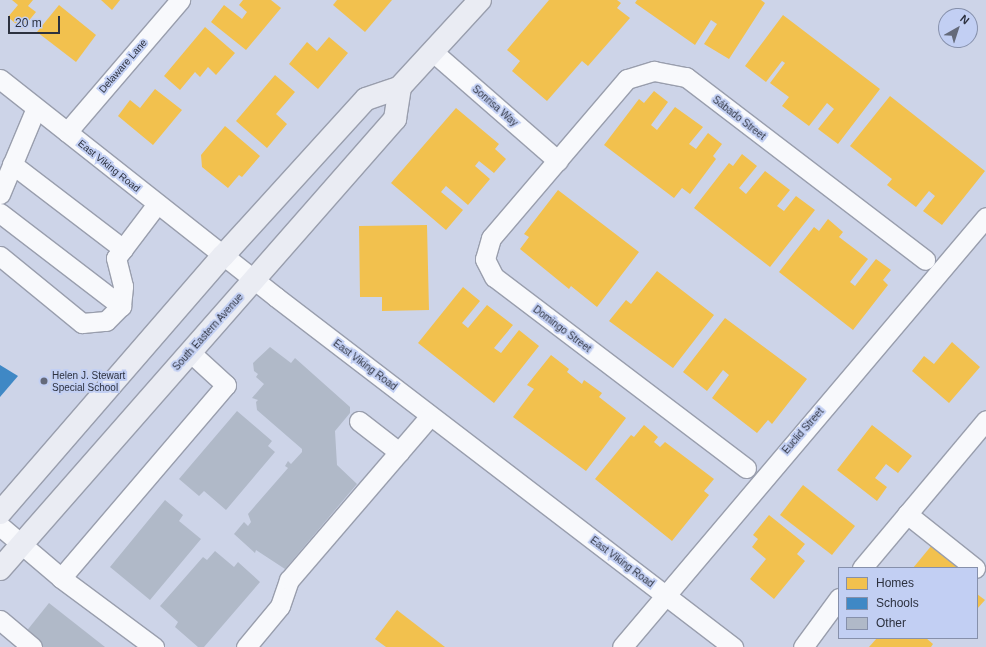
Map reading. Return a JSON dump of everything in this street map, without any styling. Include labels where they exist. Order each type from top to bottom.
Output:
[{"type":"main road","points":[[0,513],[224,256],[366,99],[400,87],[480,0]]},
{"type":"main road","name":"South Eastern Avenue","points":[[0,569],[395,119],[400,87]]},
{"type":"street","name":"Delaware Lane","points":[[67,132],[180,0]]},
{"type":"street","name":"Sonrisa Way","points":[[432,51],[558,161]]},
{"type":"street","name":"Sábado Street","points":[[558,161],[627,79],[654,71],[686,77],[925,260]]},
{"type":"street","name":"East Viking Road","points":[[0,79],[254,281],[733,647]]},
{"type":"street","points":[[0,194],[36,108]]},
{"type":"street","name":"Domingo Street","points":[[558,161],[491,238],[485,259],[494,277],[746,468]]},
{"type":"street","points":[[12,164],[123,249]]},
{"type":"street","points":[[0,256],[82,323],[106,321],[121,306],[123,286],[116,258],[157,204]]},
{"type":"street","points":[[0,213],[121,306]]},
{"type":"street","name":"Euclid Street","points":[[622,647],[986,217]]},
{"type":"street","points":[[61,578],[226,385],[190,352]]},
{"type":"street","points":[[246,647],[280,606],[289,580],[430,416]]},
{"type":"street","points":[[863,567],[986,420]]},
{"type":"street","points":[[359,421],[399,452]]},
{"type":"street","points":[[907,514],[973,567]]},
{"type":"street","points":[[0,526],[61,578],[154,647]]},
{"type":"street","points":[[978,571],[986,577]]},
{"type":"street","points":[[802,647],[838,599]]},
{"type":"street","points":[[0,620],[32,647]]},
{"type":"building: Homes","points":[[12,0],[33,0],[28,6],[36,12],[22,29],[8,17],[18,5]]},
{"type":"building: Homes","points":[[101,0],[120,0],[112,10]]},
{"type":"building: Homes","points":[[243,0],[271,0],[281,8],[246,50],[211,22],[224,5],[242,19],[247,12],[239,5]]},
{"type":"building: Homes","points":[[337,0],[392,0],[365,32],[333,5]]},
{"type":"building: Homes","points":[[549,0],[617,0],[621,3],[617,8],[630,18],[588,66],[582,61],[547,101],[512,71],[520,61],[507,50]]},
{"type":"building: Homes","points":[[637,0],[761,0],[765,3],[729,59],[704,44],[717,24],[711,20],[695,45],[635,3]]},
{"type":"building: Homes","points":[[59,5],[96,35],[76,62],[37,32]]},
{"type":"building: Homes","points":[[783,15],[880,89],[838,144],[818,129],[834,109],[827,103],[809,126],[782,106],[789,97],[770,83],[785,63],[782,61],[766,82],[745,66]]},
{"type":"building: Homes","points":[[205,27],[235,53],[216,75],[208,67],[200,77],[195,72],[180,90],[164,76]]},
{"type":"building: Homes","points":[[329,37],[348,53],[318,89],[289,64],[307,42],[317,51]]},
{"type":"building: Homes","points":[[275,75],[295,92],[276,114],[287,124],[267,148],[236,121]]},
{"type":"building: Homes","points":[[155,89],[182,110],[153,145],[118,116],[130,100],[140,108]]},
{"type":"building: Homes","points":[[654,91],[668,102],[651,125],[657,130],[675,107],[703,127],[689,144],[696,149],[708,133],[722,144],[713,156],[716,159],[690,194],[682,188],[674,198],[604,145],[639,99],[644,103]]},
{"type":"building: Homes","points":[[890,96],[985,171],[942,225],[923,211],[935,196],[929,191],[916,207],[887,185],[892,179],[850,146]]},
{"type":"building: Homes","points":[[456,108],[499,144],[495,149],[506,159],[494,173],[479,161],[475,166],[490,179],[468,205],[446,186],[441,192],[463,210],[446,230],[391,183]]},
{"type":"building: Homes","points":[[225,126],[260,156],[242,177],[239,175],[228,188],[202,167],[201,155]]},
{"type":"building: Homes","points":[[742,154],[757,166],[739,188],[746,194],[765,171],[790,190],[777,206],[784,211],[796,196],[815,210],[770,267],[694,208],[729,163],[733,166]]},
{"type":"building: Homes","points":[[558,190],[639,252],[597,307],[571,286],[569,289],[520,249],[529,237],[524,234]]},
{"type":"building: Homes","points":[[828,219],[843,232],[839,237],[868,259],[850,282],[855,286],[876,259],[891,270],[883,280],[888,285],[853,330],[779,272],[814,227],[819,231]]},
{"type":"building: Homes","points":[[427,225],[429,310],[382,311],[382,297],[360,297],[359,226]]},
{"type":"building: Homes","points":[[657,271],[714,315],[673,368],[609,321],[626,300],[631,304]]},
{"type":"building: Homes","points":[[463,287],[480,301],[462,323],[468,328],[487,305],[513,325],[494,348],[501,353],[519,330],[539,346],[494,403],[418,343]]},
{"type":"building: Homes","points":[[725,318],[807,379],[772,424],[768,420],[757,433],[712,398],[729,375],[723,370],[707,391],[683,372]]},
{"type":"building: Homes","points":[[952,342],[980,367],[949,403],[912,371],[924,356],[934,364]]},
{"type":"building: Homes","points":[[551,355],[569,369],[567,372],[582,384],[584,380],[602,393],[599,397],[626,418],[586,471],[513,417],[534,389],[527,385]]},
{"type":"building: Homes","points":[[644,425],[658,437],[654,442],[660,447],[665,442],[714,479],[704,491],[709,495],[672,541],[595,479],[631,435],[634,437]]},
{"type":"building: Homes","points":[[872,425],[912,456],[898,473],[886,464],[875,478],[887,487],[877,501],[837,470]]},
{"type":"building: Homes","points":[[803,485],[855,526],[832,555],[780,515]]},
{"type":"building: Homes","points":[[769,515],[805,544],[797,554],[805,561],[774,599],[750,579],[766,559],[752,547],[758,539],[753,535]]},
{"type":"building: Homes","points":[[932,545],[957,567],[914,567]]},
{"type":"building: Homes","points":[[978,595],[985,600],[978,608]]},
{"type":"building: Homes","points":[[397,610],[445,647],[386,647],[375,639]]},
{"type":"building: Homes","points":[[876,639],[927,639],[933,644],[931,647],[869,647]]},
{"type":"building: Schools","points":[[0,365],[18,376],[0,397]]},
{"type":"building: Other","points":[[270,347],[291,363],[295,358],[350,407],[350,413],[335,431],[337,465],[357,484],[285,569],[256,550],[255,553],[234,534],[244,522],[248,526],[251,522],[248,514],[288,468],[285,466],[288,461],[291,464],[302,452],[302,449],[257,410],[256,402],[258,400],[252,398],[264,384],[256,377],[258,374],[254,371],[253,363]]},
{"type":"building: Other","points":[[237,411],[272,441],[268,446],[275,452],[226,510],[204,491],[199,496],[179,479]]},
{"type":"building: Other","points":[[165,500],[183,515],[179,521],[201,539],[150,600],[110,567]]},
{"type":"building: Other","points":[[215,551],[234,567],[238,562],[260,582],[204,647],[198,647],[175,627],[178,622],[160,606],[203,557],[207,560]]},
{"type":"building: Other","points":[[49,603],[105,647],[43,647],[25,633]]},
{"type":"place","name":"Helen J. Stewart Special School","points":[[44,381]]}]
